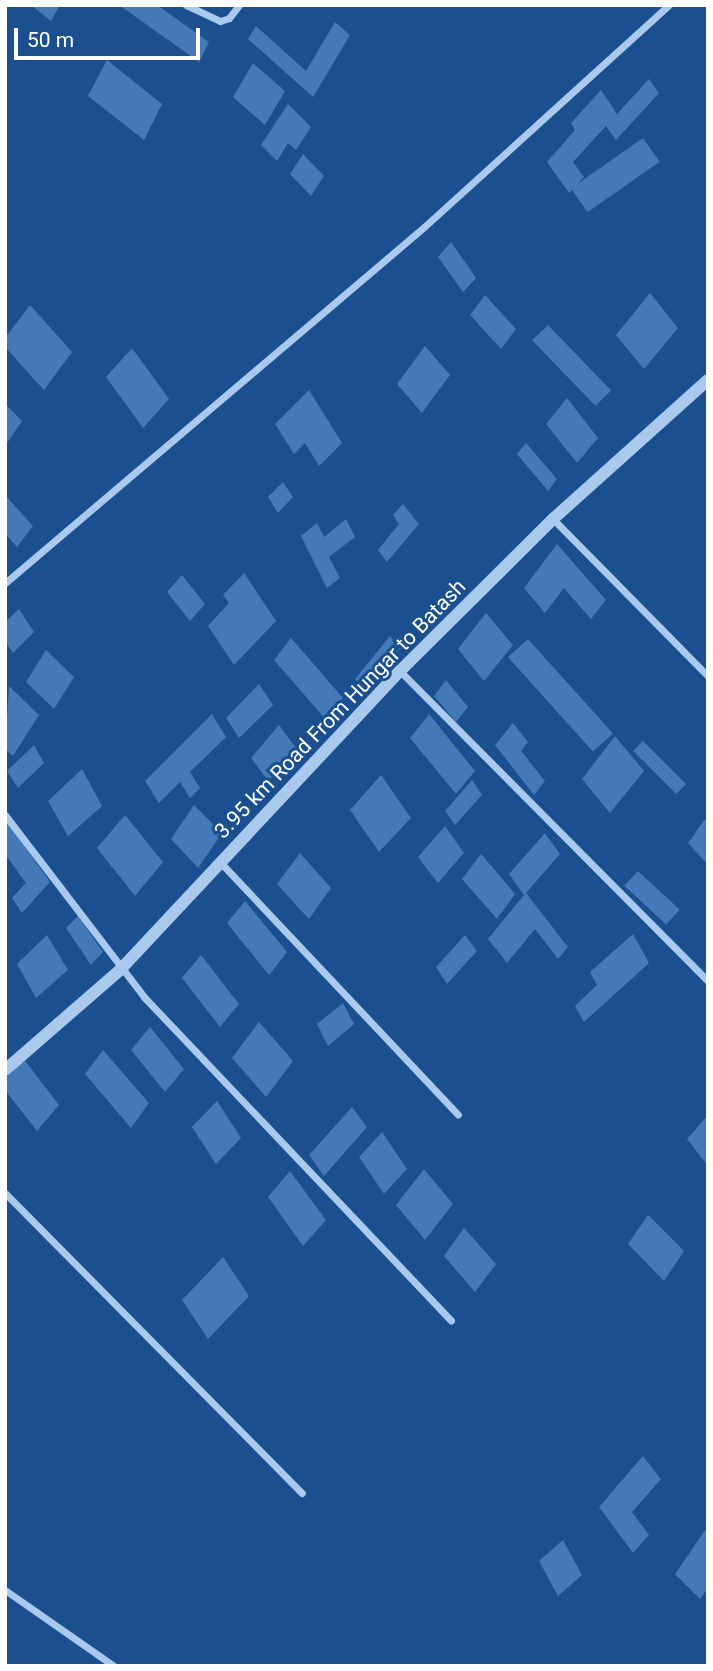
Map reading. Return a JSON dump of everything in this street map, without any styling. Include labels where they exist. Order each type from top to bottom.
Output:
[{"type":"street","points":[[186,5],[220,21],[229,18],[239,5]]},
{"type":"street","points":[[5,583],[424,227],[669,5]]},
{"type":"street","name":"3.95 km Road From Hungar to Batash","points":[[5,1069],[120,970],[400,671],[553,519],[708,380]]},
{"type":"street","points":[[553,519],[708,676]]},
{"type":"street","points":[[400,671],[708,981]]},
{"type":"street","points":[[5,815],[120,970],[451,1320]]},
{"type":"street","points":[[220,862],[458,1115]]},
{"type":"street","points":[[5,1193],[302,1493]]},
{"type":"street","points":[[5,1590],[114,1666]]},
{"type":"building","points":[[31,5],[60,5],[51,21]]},
{"type":"building","points":[[119,5],[157,5],[209,42],[199,62]]},
{"type":"building","points":[[335,22],[350,35],[313,97],[248,39],[256,26],[306,71]]},
{"type":"building","points":[[107,60],[162,104],[144,140],[88,96]]},
{"type":"building","points":[[253,63],[285,91],[265,125],[233,97]]},
{"type":"building","points":[[649,79],[659,93],[616,140],[606,126],[573,162],[584,177],[569,193],[547,162],[575,130],[571,123],[601,90],[617,114]]},
{"type":"building","points":[[288,104],[311,127],[296,150],[288,143],[277,161],[261,145]]},
{"type":"building","points":[[643,138],[660,162],[588,212],[571,188]]},
{"type":"building","points":[[303,154],[324,176],[311,196],[290,174]]},
{"type":"building","points":[[451,242],[476,278],[463,292],[438,257]]},
{"type":"building","points":[[650,293],[678,328],[644,369],[616,335]]},
{"type":"building","points":[[485,295],[516,329],[501,349],[470,315]]},
{"type":"building","points":[[30,305],[72,352],[44,390],[5,347],[5,338]]},
{"type":"building","points":[[548,325],[611,390],[595,406],[532,340]]},
{"type":"building","points":[[425,346],[450,375],[422,413],[397,384]]},
{"type":"building","points":[[132,348],[169,399],[143,428],[106,377]]},
{"type":"building","points":[[309,390],[342,443],[319,466],[305,443],[294,454],[275,424]]},
{"type":"building","points":[[567,398],[598,438],[577,463],[546,424]]},
{"type":"building","points":[[5,404],[22,421],[5,446]]},
{"type":"building","points":[[526,443],[557,479],[548,491],[517,454]]},
{"type":"building","points":[[283,482],[293,497],[278,513],[268,497]]},
{"type":"building","points":[[5,495],[33,526],[17,547],[5,533]]},
{"type":"building","points":[[403,504],[419,524],[387,562],[378,550],[399,524],[393,515]]},
{"type":"building","points":[[346,519],[355,537],[329,557],[340,578],[327,588],[301,536],[317,523],[324,537]]},
{"type":"building","points":[[557,544],[606,600],[591,619],[564,588],[545,613],[524,588]]},
{"type":"building","points":[[244,573],[276,621],[234,665],[208,626],[229,603],[223,595]]},
{"type":"building","points":[[182,575],[205,604],[190,621],[167,592]]},
{"type":"building","points":[[19,609],[34,632],[13,653],[5,641],[5,622]]},
{"type":"building","points":[[486,613],[513,645],[484,681],[458,649]]},
{"type":"building","points":[[390,636],[400,649],[365,691],[355,679]]},
{"type":"building","points":[[291,638],[343,698],[327,721],[274,660]]},
{"type":"building","points":[[528,639],[613,733],[593,751],[508,657]]},
{"type":"building","points":[[46,650],[74,677],[54,709],[26,682]]},
{"type":"building","points":[[446,680],[468,707],[456,722],[434,696]]},
{"type":"building","points":[[259,684],[273,705],[239,738],[226,718]]},
{"type":"building","points":[[9,686],[39,715],[13,756],[5,749]]},
{"type":"building","points":[[212,714],[226,737],[190,772],[200,788],[190,798],[180,782],[159,803],[145,781]]},
{"type":"building","points":[[429,714],[475,771],[456,794],[410,738]]},
{"type":"building","points":[[513,723],[528,742],[521,751],[545,781],[534,795],[495,745]]},
{"type":"building","points":[[279,725],[296,748],[268,781],[251,758]]},
{"type":"building","points":[[615,736],[644,771],[610,813],[582,779]]},
{"type":"building","points":[[643,741],[686,784],[676,794],[633,751]]},
{"type":"building","points":[[34,745],[44,763],[18,788],[7,771]]},
{"type":"building","points":[[82,769],[102,806],[68,836],[48,801]]},
{"type":"building","points":[[381,775],[411,818],[379,852],[350,810]]},
{"type":"building","points":[[472,780],[482,795],[455,825],[445,811]]},
{"type":"building","points":[[194,805],[222,833],[198,868],[171,839]]},
{"type":"building","points":[[125,815],[163,862],[135,896],[97,848]]},
{"type":"building","points":[[5,819],[50,882],[22,913],[12,898],[26,883],[5,854]]},
{"type":"building","points":[[705,819],[708,823],[708,865],[688,843]]},
{"type":"building","points":[[445,826],[464,853],[438,883],[418,857]]},
{"type":"building","points":[[545,833],[560,854],[526,893],[568,947],[558,959],[535,929],[507,963],[488,939],[524,895],[509,874]]},
{"type":"building","points":[[300,853],[331,888],[309,919],[277,884]]},
{"type":"building","points":[[481,854],[515,894],[497,919],[462,879]]},
{"type":"building","points":[[638,871],[680,910],[666,925],[624,886]]},
{"type":"building","points":[[245,901],[287,952],[269,975],[227,923]]},
{"type":"building","points":[[78,916],[103,952],[91,965],[66,928]]},
{"type":"building","points":[[633,934],[649,963],[584,1022],[575,1006],[597,985],[590,972]]},
{"type":"building","points":[[47,935],[68,970],[36,998],[17,964]]},
{"type":"building","points":[[465,935],[477,951],[447,984],[436,967]]},
{"type":"building","points":[[201,955],[239,1004],[220,1027],[182,978]]},
{"type":"building","points":[[343,1003],[354,1024],[328,1046],[317,1024]]},
{"type":"building","points":[[259,1022],[293,1061],[266,1097],[232,1058]]},
{"type":"building","points":[[150,1027],[184,1069],[165,1092],[131,1050]]},
{"type":"building","points":[[103,1050],[149,1103],[131,1128],[85,1074]]},
{"type":"building","points":[[23,1058],[59,1105],[37,1131],[5,1090],[5,1079]]},
{"type":"building","points":[[217,1101],[241,1138],[216,1164],[192,1127]]},
{"type":"building","points":[[352,1107],[367,1127],[324,1176],[309,1155]]},
{"type":"building","points":[[708,1115],[708,1166],[687,1139]]},
{"type":"building","points":[[382,1132],[407,1169],[384,1194],[359,1157]]},
{"type":"building","points":[[424,1169],[453,1204],[425,1240],[396,1205]]},
{"type":"building","points":[[290,1171],[326,1220],[303,1246],[268,1197]]},
{"type":"building","points":[[648,1215],[684,1251],[664,1281],[628,1244]]},
{"type":"building","points":[[464,1228],[496,1264],[475,1292],[444,1256]]},
{"type":"building","points":[[223,1257],[249,1296],[208,1339],[182,1300]]},
{"type":"building","points":[[643,1456],[661,1479],[632,1512],[649,1535],[633,1553],[599,1507]]},
{"type":"building","points":[[708,1526],[708,1588],[700,1599],[675,1574]]},
{"type":"building","points":[[563,1540],[582,1575],[558,1596],[539,1561]]}]
